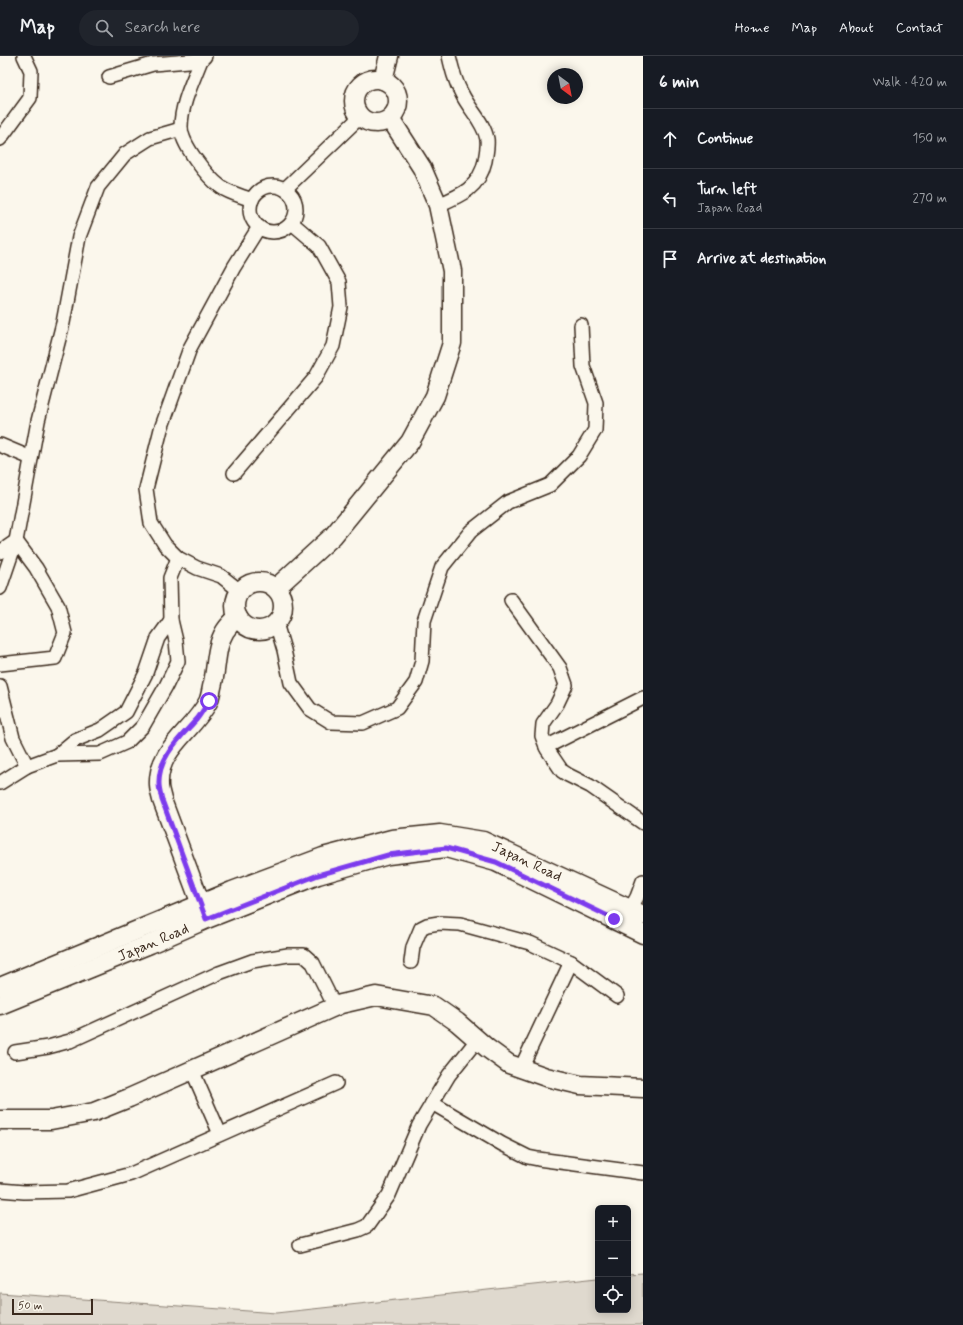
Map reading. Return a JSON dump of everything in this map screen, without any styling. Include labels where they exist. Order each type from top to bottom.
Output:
[{"type":"street","points":[[0,139],[30,98],[31,70],[24,56]]},
{"type":"street","points":[[383,80],[389,56]]},
{"type":"street","points":[[438,204],[462,194],[476,182],[483,170],[487,140],[482,125],[462,95],[454,76],[449,56]]},
{"type":"street","points":[[109,77],[153,64],[203,58],[184,106],[181,129],[189,149],[204,172],[221,188],[252,200]]},
{"type":"street","points":[[375,79],[383,80],[394,89],[398,104],[390,118],[379,123],[372,123],[360,117],[354,105],[354,98],[356,91],[361,85],[368,80],[375,79]]},
{"type":"street","points":[[285,189],[360,117]]},
{"type":"street","points":[[276,588],[333,536],[410,442],[435,396],[452,343],[452,270],[438,204],[422,168],[390,118]]},
{"type":"street","points":[[0,588],[16,541],[38,421],[63,323],[79,237],[98,187],[125,154],[150,138],[181,129]]},
{"type":"street","points":[[274,186],[285,189],[291,194],[295,201],[295,216],[292,223],[280,231],[272,232],[259,227],[254,222],[251,215],[250,207],[252,200],[256,193],[262,188],[274,186]]},
{"type":"street","points":[[234,473],[316,377],[333,346],[341,307],[339,282],[320,246],[292,223]]},
{"type":"street","points":[[240,591],[221,576],[197,568],[178,558],[165,545],[151,523],[146,489],[161,429],[190,348],[234,267],[259,227]]},
{"type":"street","points":[[276,624],[284,650],[291,684],[310,709],[331,722],[364,723],[397,708],[416,682],[422,661],[424,620],[442,567],[471,531],[508,502],[550,485],[579,456],[595,430],[596,403],[583,366],[581,325]]},
{"type":"street","points":[[0,445],[31,458]]},
{"type":"street","points":[[0,552],[16,541]]},
{"type":"street","points":[[0,664],[55,658],[65,633],[58,606],[36,568],[16,541]]},
{"type":"street","points":[[0,783],[27,766],[57,755],[100,754],[127,742],[143,726],[166,686],[178,661],[176,641],[171,620],[170,578],[178,558]]},
{"type":"street","points":[[262,581],[269,583],[276,588],[284,601],[284,609],[276,624],[263,630],[255,630],[248,628],[242,623],[235,610],[235,603],[240,591],[246,585],[262,581]]},
{"type":"street","points":[[511,600],[560,668],[564,676],[566,685],[564,692],[543,724],[542,736],[546,747],[562,771],[590,786],[643,823]]},
{"type":"street","points":[[204,912],[162,800],[158,784],[161,767],[166,754],[183,733],[198,718],[209,701],[216,674],[218,650],[225,631],[238,617]]},
{"type":"street","points":[[57,755],[75,740],[100,730],[126,712],[146,672],[158,638],[171,620]]},
{"type":"street","points":[[0,686],[13,738],[27,766]]},
{"type":"street","points":[[546,747],[643,698]]},
{"type":"street","name":"Japan Road","points":[[0,987],[204,912],[318,875],[388,855],[446,848],[496,862],[632,916],[643,934]]},
{"type":"street","points":[[632,916],[643,881]]},
{"type":"street","name":"Japan Road","points":[[0,1005],[150,944],[204,912]]},
{"type":"street","points":[[411,962],[413,946],[421,928],[426,924],[460,924],[530,943],[571,962],[617,996]]},
{"type":"street","points":[[15,1052],[48,1047],[70,1041],[219,973],[252,961],[288,955],[304,955],[314,963],[335,1007]]},
{"type":"street","points":[[521,1068],[571,962]]},
{"type":"street","points":[[0,1120],[51,1120],[94,1112],[335,1007],[376,996],[434,1006],[457,1022],[477,1040],[509,1064],[546,1077],[580,1085],[643,1088]]},
{"type":"street","points":[[300,1244],[358,1230],[368,1226],[389,1195],[420,1125],[432,1103],[449,1075],[477,1040]]},
{"type":"street","points":[[192,1070],[220,1134]]},
{"type":"street","points":[[0,1190],[24,1192],[68,1191],[131,1174],[336,1083]]},
{"type":"street","points":[[432,1103],[502,1144],[528,1157],[643,1173]]},
{"type":"shaded area","points":[[643,1273],[643,1325],[0,1325],[0,1293],[276,1313],[595,1278],[595,1313],[631,1313],[631,1274]]},
{"type":"route","points":[[209,701],[198,718],[183,733],[166,754],[161,767],[158,784],[162,800],[206,919],[318,875],[388,855],[446,848],[496,862],[614,919]]}]
